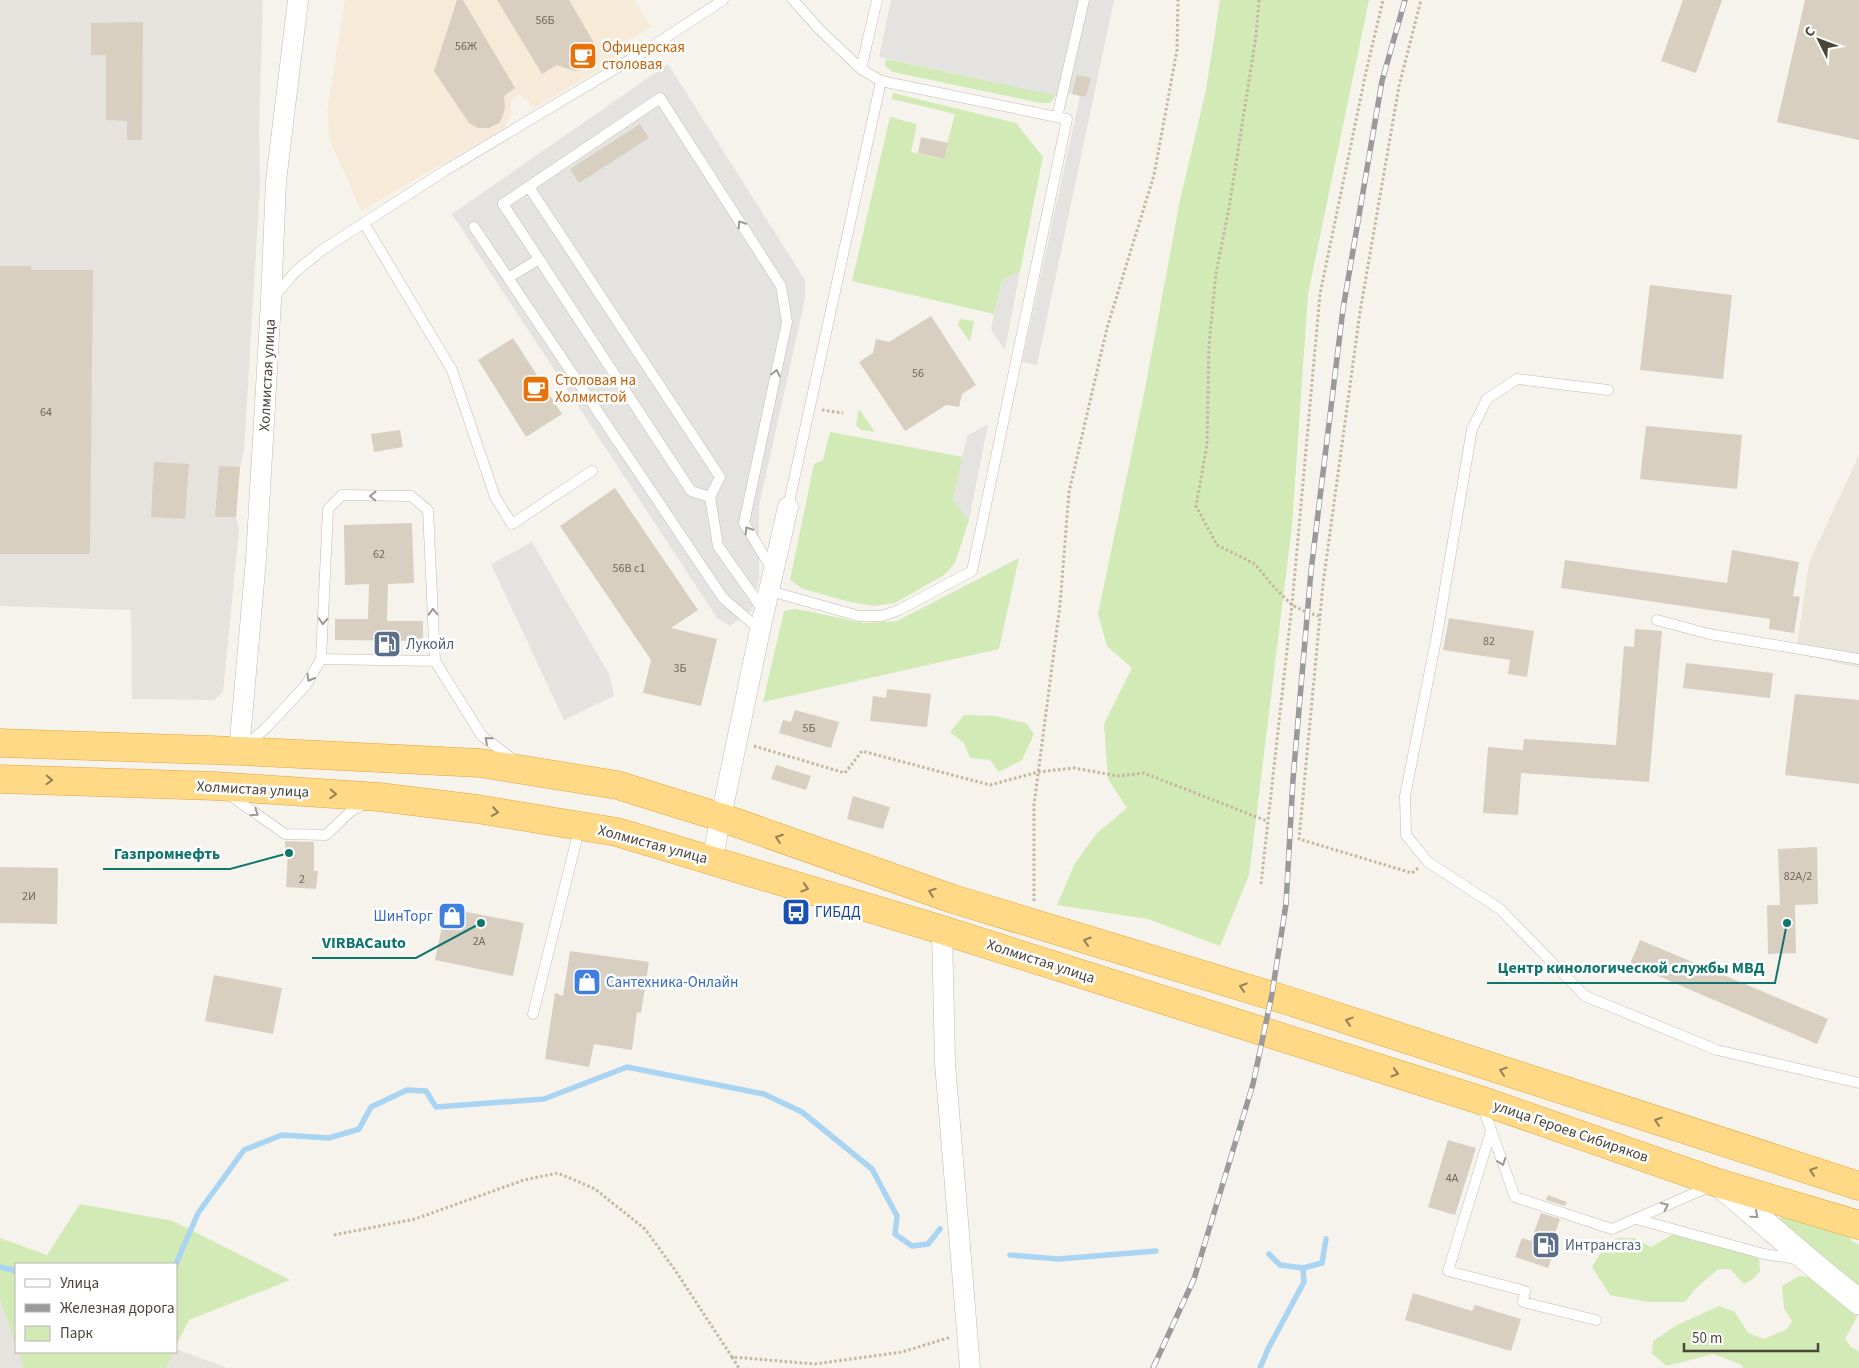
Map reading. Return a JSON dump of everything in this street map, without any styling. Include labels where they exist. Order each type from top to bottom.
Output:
[{"type":"highway","points":[[0,743],[239,751],[480,763],[617,785],[720,817],[1034,925],[1290,1001],[1859,1186]]},
{"type":"highway","name":"Холмистая улица","points":[[0,779],[215,786],[379,796],[477,809],[616,832],[942,930],[1282,1038]]},
{"type":"highway","name":"улица Героев Сибиряков","points":[[1282,1038],[1480,1100],[1718,1183],[1859,1225]]},
{"type":"street","name":"Холмистая улица","points":[[239,751],[256,559],[276,181],[298,0]]},
{"type":"street","points":[[712,860],[736,741],[788,507]]},
{"type":"street","points":[[942,930],[945,1063],[970,1368]]},
{"type":"street","points":[[1718,1183],[1808,1261],[1859,1302]]},
{"type":"lane","points":[[271,301],[295,272],[322,250],[446,170],[644,51],[723,0]]},
{"type":"lane","points":[[710,497],[691,491],[503,204],[660,98],[781,286],[787,322],[744,523],[772,581],[859,616],[882,616],[899,610],[972,571],[1067,119],[881,81],[861,69],[820,30],[793,0]]},
{"type":"lane","points":[[861,69],[877,0]]},
{"type":"lane","points":[[1057,117],[1084,0]]},
{"type":"lane","points":[[788,507],[881,81]]},
{"type":"lane","points":[[529,187],[720,477],[710,497],[718,546],[762,621]]},
{"type":"lane","points":[[364,224],[452,370],[495,497],[512,524],[592,472]]},
{"type":"lane","points":[[474,227],[723,598],[762,621]]},
{"type":"lane","points":[[508,278],[539,259]]},
{"type":"lane","points":[[1608,390],[1517,379],[1487,399],[1472,429],[1437,635],[1406,796],[1406,835],[1428,862],[1500,909],[1585,996],[1717,1050],[1859,1084]]},
{"type":"lane","points":[[239,751],[266,728],[306,685],[321,658],[328,509],[342,495],[411,496],[428,510],[435,661],[482,736],[526,770]]},
{"type":"lane","points":[[1657,620],[1710,634],[1859,658]]},
{"type":"lane","points":[[321,658],[435,661]]},
{"type":"lane","points":[[215,786],[285,834],[326,835],[351,811],[379,796]]},
{"type":"lane","points":[[533,1014],[580,826]]},
{"type":"lane","points":[[1480,1100],[1515,1197],[1612,1229],[1718,1183]]},
{"type":"lane","points":[[1491,1131],[1448,1271],[1525,1291],[1523,1302],[1596,1320]]},
{"type":"lane","points":[[1636,1219],[1764,1254],[1808,1261]]},
{"type":"path","points":[[1034,925],[1034,806],[1060,605],[1069,492],[1108,328],[1154,175],[1177,50],[1178,0]]},
{"type":"path","points":[[1259,0],[1256,36],[1229,208],[1216,273],[1209,345],[1207,445],[1196,506],[1217,545],[1256,564],[1274,587],[1292,605],[1308,613],[1320,616]]},
{"type":"path","points":[[1261,884],[1292,605],[1320,294],[1366,72],[1384,0]]},
{"type":"path","points":[[1421,0],[1400,86],[1360,312],[1320,616],[1299,839],[1412,873],[1428,862]]},
{"type":"path","points":[[736,741],[845,773],[862,751],[990,785],[1038,772],[1074,768],[1118,776],[1144,774],[1267,821]]},
{"type":"path","points":[[334,1235],[415,1219],[524,1180],[558,1173],[595,1189],[645,1229],[675,1270],[739,1368]]},
{"type":"path","points":[[732,1357],[815,1364],[902,1352],[968,1332]]},
{"type":"shaded area","points":[[0,0],[263,0],[259,127],[260,185],[244,450],[240,467],[236,517],[239,530],[223,692],[214,700],[132,699],[131,610],[0,606]]},
{"type":"shaded area","points":[[345,0],[634,0],[651,27],[621,45],[618,58],[535,108],[519,94],[511,100],[511,114],[504,128],[361,211],[330,140],[327,112]]},
{"type":"shaded area","points":[[891,0],[1114,0],[1037,365],[1022,362],[1080,96],[1072,94],[1054,95],[879,57]]},
{"type":"shaded area","points":[[668,64],[805,280],[805,299],[759,506],[759,580],[752,610],[730,626],[717,618],[452,214]]},
{"type":"shaded area","points":[[1020,271],[1005,350],[991,330],[994,314],[1002,281]]},
{"type":"shaded area","points":[[988,424],[969,520],[953,500],[967,436]]},
{"type":"shaded area","points":[[1859,455],[1859,668],[1796,653],[1809,563]]},
{"type":"shaded area","points":[[532,542],[609,674],[614,696],[564,720],[491,564]]},
{"type":"shaded area","points":[[0,1283],[15,1289],[15,1353],[178,1353],[178,1350],[227,1368],[0,1368]]},
{"type":"green space","points":[[1220,0],[1369,0],[1308,294],[1292,526],[1249,875],[1220,946],[1148,919],[1057,905],[1074,865],[1096,834],[1127,808],[1108,779],[1104,724],[1132,668],[1107,646],[1098,614],[1145,389],[1180,200],[1206,90]]},
{"type":"green space","points":[[886,59],[1056,95],[1050,103],[1040,103],[893,72],[885,66]]},
{"type":"green space","points":[[893,93],[1016,123],[1043,157],[1020,271],[1002,281],[994,314],[852,281],[890,117],[917,124],[911,152],[943,159],[955,114],[892,99]]},
{"type":"green space","points":[[960,319],[974,321],[970,342],[958,325]]},
{"type":"green space","points":[[859,409],[875,432],[861,430],[856,425]]},
{"type":"green space","points":[[830,432],[963,457],[953,500],[969,520],[955,563],[944,575],[895,603],[874,606],[850,602],[803,589],[790,580],[814,464],[823,460]]},
{"type":"green space","points":[[1019,558],[999,649],[763,702],[784,611],[795,609],[864,623],[897,621]]},
{"type":"green space","points":[[964,715],[996,716],[1026,723],[1034,734],[1022,760],[999,772],[990,760],[970,758],[964,743],[950,732]]},
{"type":"green space","points":[[80,1204],[173,1221],[290,1280],[189,1320],[178,1342],[178,1263],[15,1263],[15,1342],[0,1299],[0,1238],[47,1255]]},
{"type":"green space","points":[[1784,1212],[1844,1231],[1852,1241],[1859,1245],[1859,1288],[1789,1229],[1780,1219]]},
{"type":"green space","points":[[1675,1233],[1693,1241],[1705,1239],[1743,1251],[1759,1259],[1760,1271],[1753,1279],[1744,1284],[1730,1269],[1718,1269],[1694,1290],[1685,1302],[1648,1302],[1610,1295],[1592,1267],[1603,1249],[1617,1238],[1634,1238],[1651,1247]]},
{"type":"green space","points":[[1799,1276],[1823,1278],[1859,1313],[1845,1339],[1852,1348],[1859,1351],[1859,1368],[1744,1368],[1740,1364],[1713,1354],[1667,1366],[1652,1354],[1653,1341],[1677,1325],[1719,1306],[1735,1312],[1748,1333],[1764,1339],[1787,1329],[1792,1321],[1784,1308],[1782,1286]]},
{"type":"green space","points":[[19,1353],[174,1353],[166,1368],[24,1368]]},
{"type":"building","points":[[457,0],[463,0],[515,88],[504,96],[505,108],[499,123],[489,128],[478,128],[469,123],[434,71]]},
{"type":"building","points":[[497,0],[569,0],[593,41],[596,53],[591,64],[581,70],[574,71],[557,65],[542,74]]},
{"type":"building","points":[[1683,0],[1722,0],[1696,73],[1661,61]]},
{"type":"building","points":[[1805,0],[1859,0],[1859,140],[1777,122]]},
{"type":"building","points":[[143,22],[142,140],[127,140],[127,121],[106,120],[106,55],[91,55],[91,23]]},
{"type":"building","points":[[1077,75],[1091,78],[1086,97],[1072,94]]},
{"type":"building","points":[[640,124],[649,138],[579,183],[570,169]]},
{"type":"building","points":[[921,137],[948,143],[944,159],[918,153]]},
{"type":"building","points":[[0,266],[31,266],[31,270],[93,270],[90,554],[0,554]]},
{"type":"building","points":[[1650,285],[1732,295],[1723,379],[1640,370]]},
{"type":"building","points":[[931,316],[976,385],[962,394],[959,407],[946,405],[905,431],[859,362],[873,353],[876,339],[889,342]]},
{"type":"building","points":[[513,338],[562,414],[526,437],[478,360]]},
{"type":"building","points":[[1646,426],[1742,435],[1737,489],[1640,479]]},
{"type":"building","points":[[400,430],[403,447],[374,452],[371,434]]},
{"type":"building","points":[[154,462],[189,464],[185,519],[151,517]]},
{"type":"building","points":[[219,466],[240,467],[236,517],[215,517]]},
{"type":"building","points":[[615,488],[698,610],[671,628],[717,639],[701,706],[643,693],[651,660],[560,526]]},
{"type":"building","points":[[412,523],[414,583],[388,584],[387,621],[423,621],[423,641],[335,640],[335,619],[368,619],[369,584],[345,585],[344,525]]},
{"type":"building","points":[[1732,550],[1799,562],[1793,596],[1800,597],[1794,633],[1769,629],[1770,619],[1561,588],[1565,560],[1727,583]]},
{"type":"building","points":[[1449,618],[1534,631],[1527,677],[1508,674],[1510,660],[1443,650]]},
{"type":"building","points":[[1635,629],[1662,631],[1649,782],[1521,773],[1518,815],[1483,813],[1488,747],[1523,750],[1524,739],[1616,745],[1624,646],[1634,647]]},
{"type":"building","points":[[1686,663],[1773,673],[1770,698],[1683,688]]},
{"type":"building","points":[[887,689],[931,694],[927,727],[870,721],[873,696],[886,698]]},
{"type":"building","points":[[1795,694],[1859,700],[1859,784],[1785,775]]},
{"type":"building","points":[[795,710],[839,722],[831,748],[779,733],[783,720],[791,722]]},
{"type":"building","points":[[776,765],[811,776],[806,790],[771,779]]},
{"type":"building","points":[[853,796],[890,807],[883,829],[847,819]]},
{"type":"building","points":[[285,841],[314,842],[314,871],[318,871],[316,889],[286,887],[288,852],[285,852]]},
{"type":"building","points":[[1817,847],[1818,904],[1795,905],[1796,953],[1768,954],[1767,905],[1780,905],[1778,849]]},
{"type":"building","points":[[0,867],[58,868],[57,924],[0,923]]},
{"type":"building","points":[[446,908],[524,923],[513,976],[435,960]]},
{"type":"building","points":[[1640,940],[1828,1019],[1817,1044],[1630,964]]},
{"type":"building","points":[[570,951],[649,962],[641,1013],[637,1012],[632,1050],[594,1044],[589,1067],[545,1059],[555,993],[563,996]]},
{"type":"building","points":[[214,975],[282,988],[273,1034],[205,1021]]},
{"type":"building","points":[[1448,1140],[1476,1148],[1455,1215],[1428,1207]]},
{"type":"building","points":[[1548,1195],[1567,1202],[1565,1206],[1546,1200]]},
{"type":"building","points":[[1541,1213],[1560,1219],[1550,1247],[1555,1249],[1548,1268],[1515,1257],[1522,1238],[1531,1241]]},
{"type":"building","points":[[1413,1293],[1472,1311],[1475,1305],[1521,1319],[1511,1351],[1405,1320]]},
{"type":"waterway","points":[[176,1263],[198,1213],[244,1150],[282,1135],[329,1138],[359,1129],[371,1107],[407,1090],[426,1091],[436,1107],[544,1099],[627,1067],[764,1094],[802,1112],[872,1169],[897,1216],[895,1234],[912,1246],[928,1244],[940,1229]]},
{"type":"waterway","points":[[1269,1254],[1280,1265],[1303,1268],[1322,1263],[1326,1239]]},
{"type":"waterway","points":[[1010,1255],[1058,1259],[1156,1251]]},
{"type":"waterway","points":[[0,1267],[15,1271]]},
{"type":"waterway","points":[[1260,1368],[1268,1349],[1304,1282],[1303,1268]]},
{"type":"railway","points":[[1153,1368],[1194,1279],[1253,1084],[1272,994],[1286,904],[1293,779],[1311,571],[1343,309],[1382,81],[1405,0]]},
{"type":"place","name":"Офицерская столовая","points":[[583,56]]},
{"type":"place","name":"Столовая на Холмистой","points":[[536,389]]},
{"type":"place","name":"Лукойл","points":[[387,644]]},
{"type":"place","name":"Газпромнефть","points":[[289,853]]},
{"type":"place","name":"ГИБДД","points":[[796,912]]},
{"type":"place","name":"ШинТорг","points":[[452,916]]},
{"type":"place","name":"VIRBACauto","points":[[481,923]]},
{"type":"place","name":"Центр кинологической службы МВД","points":[[1787,923]]},
{"type":"place","name":"Сантехника-Онлайн","points":[[587,982]]},
{"type":"place","name":"Интрансгаз","points":[[1546,1245]]}]
